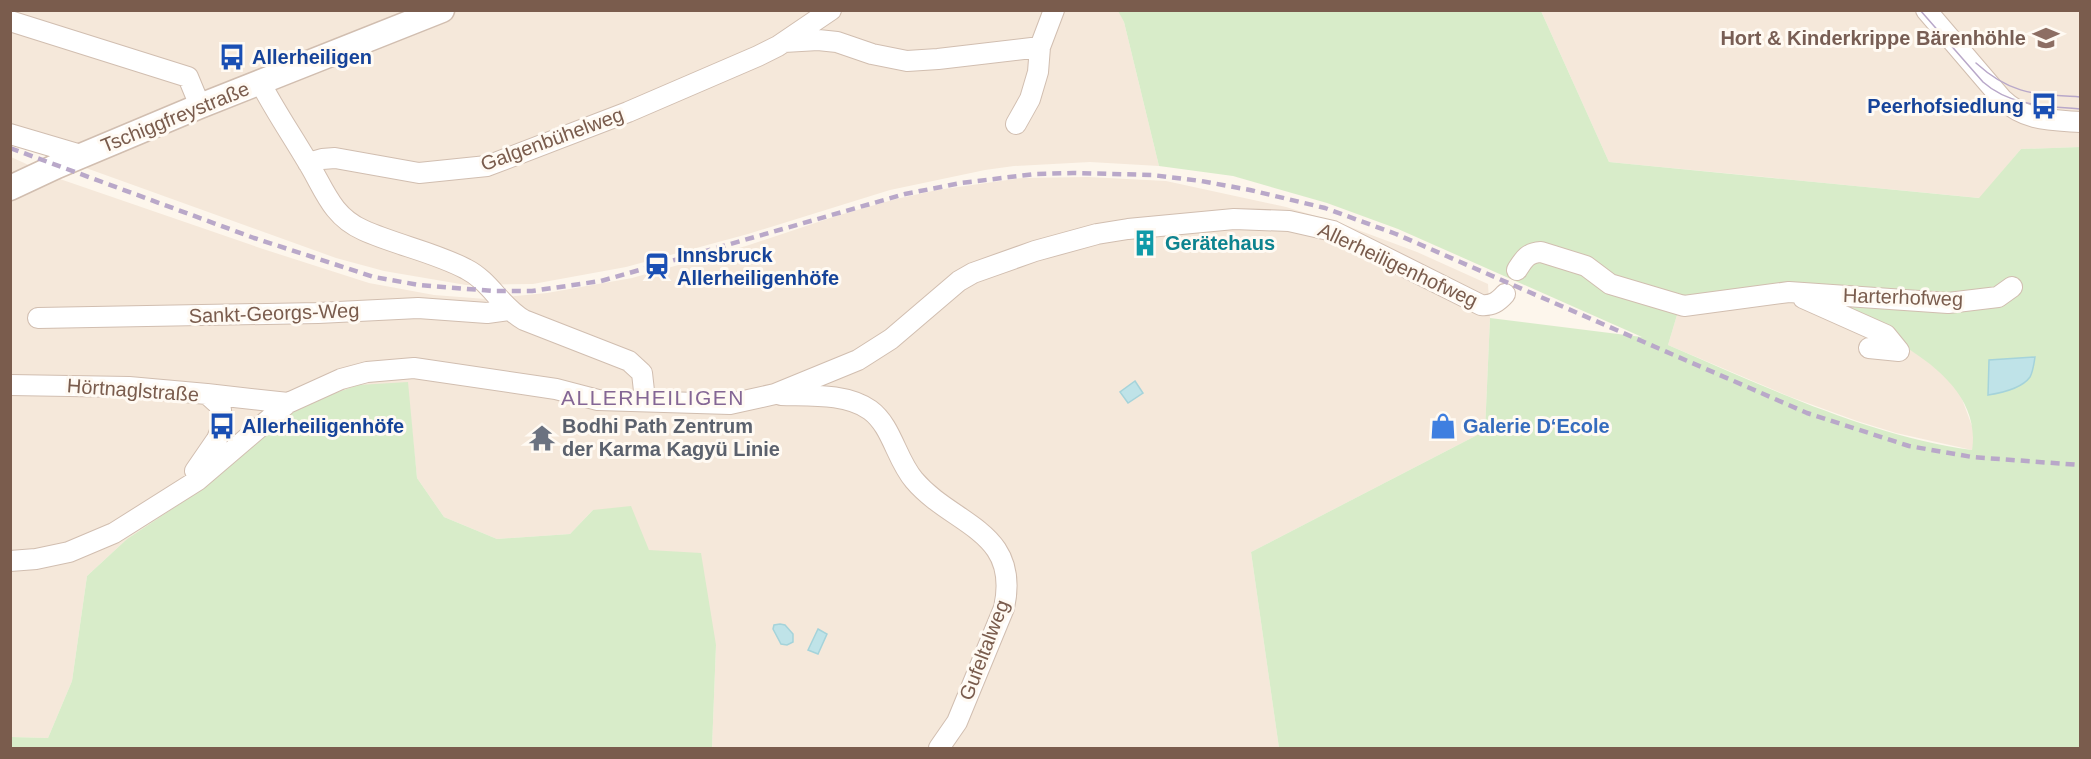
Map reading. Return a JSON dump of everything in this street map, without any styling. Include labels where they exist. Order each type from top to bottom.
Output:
[{"type":"street","name":"Tschiggfreystraße","points":[[10,188],[81,155],[442,10]]},
{"type":"street","name":"Galgenbühelweg","points":[[308,163],[335,158],[419,173],[487,166],[628,112],[758,56],[784,42],[831,10]]},
{"type":"street","points":[[1016,124],[1026,108],[1036,79],[1040,47],[1054,10]]},
{"type":"street","points":[[1926,10],[2002,99],[2014,109],[2033,118],[2080,122]]},
{"type":"street","points":[[10,21],[188,77],[200,106]]},
{"type":"street","name":"Galgenbühelweg","points":[[784,42],[818,40],[837,42],[878,56],[907,61],[1040,47]]},
{"type":"street","points":[[260,82],[326,197],[340,215],[362,230],[466,268],[485,283],[509,310],[524,320],[629,361],[642,373],[644,391]]},
{"type":"street","points":[[10,134],[81,155]]},
{"type":"street","name":"Allerheiligenhofweg","points":[[288,403],[342,379],[367,372],[414,368],[556,389],[598,400],[730,404],[775,394],[867,354],[891,339],[959,281],[973,273],[1072,239],[1128,229],[1252,218],[1315,226],[1333,231],[1374,250],[1472,302],[1489,305],[1498,301],[1505,294]]},
{"type":"street","name":"Harterhofweg","points":[[1517,270],[1526,256],[1533,252],[1540,252],[1586,266],[1610,284],[1684,306],[1790,292],[1948,303],[1998,297],[2012,287]]},
{"type":"street","name":"Harterhofweg","points":[[1790,292],[1886,335],[1899,351],[1869,348]]},
{"type":"street","name":"Sankt-Georgs-Weg","points":[[38,318],[306,314],[418,308],[487,313],[509,310]]},
{"type":"street","name":"Hörtnaglstraße","points":[[10,385],[129,387],[207,394],[221,410],[223,418],[220,433],[210,452],[177,494]]},
{"type":"street","name":"Allerheiligenhofweg","points":[[556,389],[775,394]]},
{"type":"street","points":[[207,394],[288,403]]},
{"type":"street","name":"Gufeltalweg","points":[[775,394],[836,398],[870,410],[885,427],[906,470],[915,482],[939,503],[984,534],[1000,555],[1006,580],[1004,608],[957,722],[939,748]]},
{"type":"street","points":[[10,561],[52,556],[86,546],[114,532],[198,480],[288,403]]},
{"type":"shaded area","points":[[1118,10],[1124,22],[1159,166],[1090,162],[985,170],[890,190],[748,234],[626,267],[533,284],[466,285],[384,271],[336,258],[11,141],[11,11]]},
{"type":"shaded area","points":[[1541,11],[2080,11],[2080,147],[2021,149],[1980,198],[1609,162]]},
{"type":"shaded area","points":[[11,157],[57,178],[369,283],[434,295],[486,299],[547,293],[632,278],[746,246],[836,216],[937,190],[1022,178],[1088,177],[1166,181],[1286,207],[1342,224],[1417,252],[1488,284],[1490,318],[1485,431],[1251,552],[1279,748],[712,748],[716,645],[649,550],[593,510],[570,534],[497,539],[444,517],[417,478],[407,382],[190,497],[127,539],[87,576],[72,681],[48,738],[11,737]]},
{"type":"shaded area","points":[[1789,292],[1869,327],[1936,367],[1959,391],[1975,434],[1972,450],[1896,433],[1857,421],[1788,396],[1668,345],[1680,305]]},
{"type":"green space","points":[[1118,11],[1541,11],[1609,162],[1979,198],[2021,149],[2080,147],[2080,748],[1279,748],[1251,552],[1485,431],[1490,318],[1642,337],[1398,229],[1327,203],[1233,176],[1159,166],[1124,22]],"holes":[[[1789,292],[1878,332],[1909,349],[1937,370],[1958,393],[1971,420],[1972,450],[1894,433],[1817,408],[1668,345],[1680,305]]]},
{"type":"green space","points":[[408,382],[417,478],[444,517],[497,539],[570,534],[593,510],[631,506],[649,550],[701,553],[716,645],[712,748],[11,748],[11,737],[48,738],[72,681],[87,576],[127,539],[190,497],[291,409],[358,385]]},
{"type":"water","points":[[2035,357],[2032,373],[2026,381],[2011,389],[1988,395],[1989,360]]},
{"type":"water","points":[[1135,381],[1143,393],[1128,403],[1120,392]]},
{"type":"water","points":[[774,625],[785,625],[793,634],[793,642],[787,645],[781,644],[773,629]]},
{"type":"water","points":[[818,629],[827,634],[818,654],[808,650]]},
{"type":"tram line","points":[[1920,10],[1983,82],[1994,90],[2029,103],[2080,109]]},
{"type":"tram line","points":[[1976,63],[1989,74],[2024,91],[2080,97]]},
{"type":"railway","points":[[10,148],[254,238],[374,277],[419,285],[493,291],[532,291],[601,281],[905,194],[961,183],[1035,174],[1073,173],[1152,175],[1201,181],[1325,208],[1396,234],[1807,413],[1909,446],[1972,457],[2080,465]]},
{"type":"place","name":"Hort & Kinderkrippe Bärenhöhle","points":[[2046,38]]},
{"type":"place","name":"Allerheiligen","points":[[232,57]]},
{"type":"place","name":"Peerhofsiedlung","points":[[2044,106]]},
{"type":"place","name":"Gerätehaus","points":[[1145,243]]},
{"type":"place","name":"Innsbruck Allerheiligenhöfe","points":[[657,266]]},
{"type":"place","name":"Allerheiligenhöfe","points":[[222,426]]},
{"type":"place","name":"Galerie D‘Ecole","points":[[1443,426]]},
{"type":"place","name":"Bodhi Path Zentrum der Karma Kagyü Linie","points":[[542,438]]},
{"type":"district","name":"ALLERHEILIGEN","points":[[653,397]]}]
